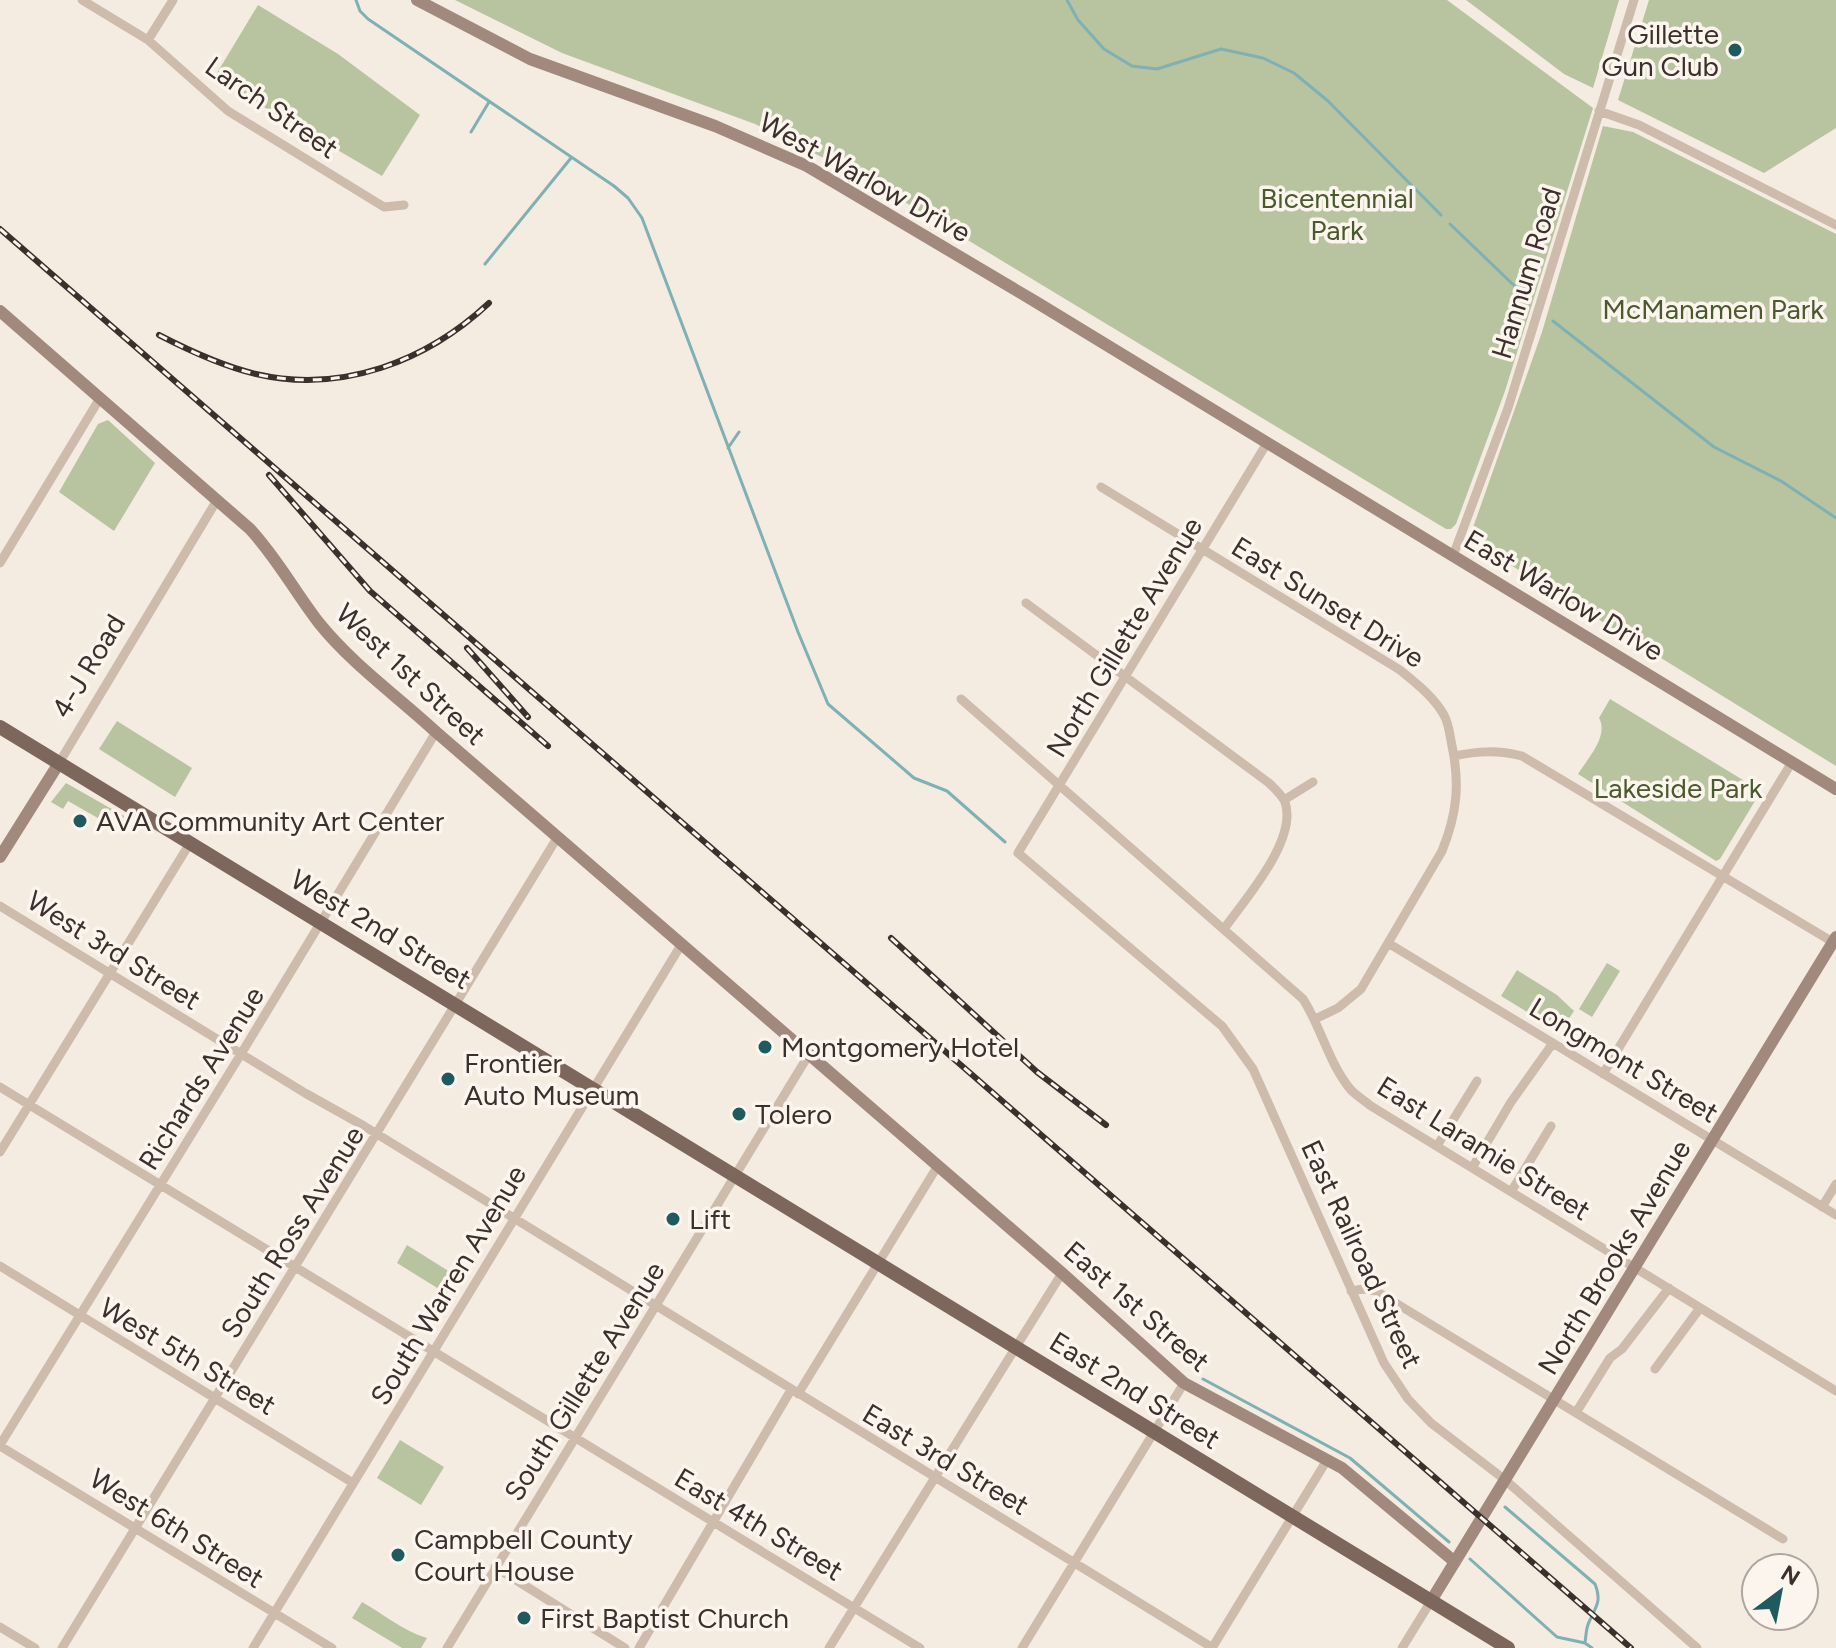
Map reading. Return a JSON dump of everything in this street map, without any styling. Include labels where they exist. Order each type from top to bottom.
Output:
[{"type":"main road","name":"West 2nd Street","points":[[0,727],[735,1175]]},
{"type":"main road","name":"East 2nd Street","points":[[735,1175],[1508,1648]]},
{"type":"street","name":"Larch Street","points":[[82,0],[148,40],[228,111],[257,130],[384,207],[404,205]]},
{"type":"street","name":"West Warlow Drive","points":[[417,0],[530,59],[715,126],[807,166],[1267,443]]},
{"type":"street","name":"Hannum Road","points":[[1453,556],[1508,408],[1634,0]]},
{"type":"street","points":[[148,40],[168,2]]},
{"type":"street","points":[[1599,111],[1639,125],[1836,225]]},
{"type":"street","name":"West 1st Street","points":[[0,311],[263,543],[319,623],[338,644],[808,1056]]},
{"type":"street","points":[[0,563],[100,398]]},
{"type":"street","name":"North Gillette Avenue","points":[[1018,853],[1267,443]]},
{"type":"street","name":"East Warlow Drive","points":[[1267,443],[1836,789]]},
{"type":"street","name":"East Sunset Drive","points":[[1101,487],[1400,670],[1428,692],[1446,718],[1458,780],[1452,827],[1442,851],[1361,989],[1338,1008],[1315,1019]]},
{"type":"street","name":"4-J Road","points":[[0,857],[217,500]]},
{"type":"street","points":[[1026,603],[1269,783],[1284,800],[1288,822],[1281,844],[1224,929]]},
{"type":"street","name":"East Laramie Street","points":[[961,699],[1303,999],[1338,1071],[1352,1090],[1371,1106],[1836,1391]]},
{"type":"street","name":"Richards Avenue","points":[[0,1445],[436,732]]},
{"type":"street","points":[[1454,756],[1477,751],[1504,751],[1522,756],[1835,941]]},
{"type":"street","points":[[1603,1074],[1792,762]]},
{"type":"street","points":[[1284,800],[1313,782]]},
{"type":"street","name":"South Ross Avenue","points":[[62,1648],[557,838]]},
{"type":"street","points":[[0,1152],[190,843]]},
{"type":"street","name":"East Railroad Street","points":[[1018,853],[1222,1026],[1253,1069],[1384,1363],[1408,1399],[1431,1423],[1504,1479],[1697,1648]]},
{"type":"street","name":"West 3rd Street","points":[[0,906],[378,1134],[655,1307]]},
{"type":"street","name":"North Brooks Avenue","points":[[1431,1601],[1835,941]]},
{"type":"street","name":"Longmont Street","points":[[1388,943],[1836,1215]]},
{"type":"street","name":"South Warren Avenue","points":[[253,1648],[681,945]]},
{"type":"street","points":[[1472,1168],[1511,1102],[1553,1043]]},
{"type":"street","name":"East 1st Street","points":[[808,1056],[1062,1273],[1184,1383],[1342,1468],[1455,1562]]},
{"type":"street","name":"South Gillette Avenue","points":[[447,1648],[808,1056]]},
{"type":"street","points":[[1437,1146],[1477,1081]]},
{"type":"street","name":"East 4th Street","points":[[0,1087],[920,1648]]},
{"type":"street","points":[[1511,1192],[1551,1126]]},
{"type":"street","points":[[639,1648],[714,1522],[937,1167]]},
{"type":"street","points":[[1822,1207],[1836,1184]]},
{"type":"street","name":"West 5th Street","points":[[0,1266],[353,1483]]},
{"type":"street","points":[[829,1648],[1062,1273]]},
{"type":"street","points":[[1577,1411],[1610,1358],[1622,1349],[1669,1288]]},
{"type":"street","points":[[1351,1291],[1376,1291],[1783,1539]]},
{"type":"street","name":"East 3rd Street","points":[[655,1307],[1213,1648]]},
{"type":"street","points":[[1655,1369],[1700,1308]]},
{"type":"street","points":[[1022,1648],[1184,1383]]},
{"type":"street","name":"West 6th Street","points":[[0,1445],[332,1648]]},
{"type":"street","points":[[1213,1648],[1327,1460]]},
{"type":"street","points":[[495,1567],[625,1648]]},
{"type":"street","points":[[1402,1648],[1431,1601]]},
{"type":"street","points":[[0,1627],[35,1648]]},
{"type":"green space","name":"Bicentennial Park","points":[[455,0],[1447,0],[1593,108],[1505,391],[1456,524],[1446,529],[870,181],[755,124],[562,53]]},
{"type":"green space","points":[[1466,0],[1619,0],[1593,88],[1564,74]]},
{"type":"green space","name":"Gillette Gun Club","points":[[1649,0],[1836,0],[1836,128],[1764,173],[1618,100]]},
{"type":"green space","points":[[258,5],[338,54],[420,115],[382,176],[214,78]]},
{"type":"green space","name":"McManamen Park","points":[[1603,126],[1633,132],[1836,234],[1836,766],[1509,564],[1470,536],[1542,332]]},
{"type":"green space","points":[[108,420],[155,463],[114,531],[59,492],[98,424]]},
{"type":"green space","name":"Lakeside Park","points":[[1610,699],[1761,791],[1720,859],[1716,861],[1578,774],[1599,739],[1599,718]]},
{"type":"green space","points":[[117,721],[192,768],[175,797],[99,749]]},
{"type":"green space","points":[[66,783],[124,816],[119,830],[68,801],[63,809],[51,802]]},
{"type":"green space","points":[[1607,963],[1620,971],[1592,1017],[1579,1009]]},
{"type":"green space","points":[[1517,970],[1557,995],[1574,1011],[1560,1032],[1501,996]]},
{"type":"green space","points":[[407,1245],[458,1277],[447,1294],[397,1263]]},
{"type":"green space","points":[[400,1440],[444,1467],[421,1505],[377,1478]]},
{"type":"green space","points":[[362,1602],[427,1638],[421,1648],[402,1648],[352,1618]]},
{"type":"waterway","points":[[356,0],[360,11],[368,19],[628,198],[642,218],[828,704],[914,778],[947,791],[1005,842]]},
{"type":"waterway","points":[[1067,0],[1078,20],[1104,49],[1132,66],[1157,69],[1221,49],[1263,58],[1294,73],[1328,101],[1441,215]]},
{"type":"waterway","points":[[471,132],[489,102]]},
{"type":"waterway","points":[[485,264],[571,158]]},
{"type":"waterway","points":[[1450,224],[1524,295]]},
{"type":"waterway","points":[[1521,291],[1532,280]]},
{"type":"waterway","points":[[1553,321],[1714,447],[1781,481],[1836,518]]},
{"type":"waterway","points":[[728,448],[739,432]]},
{"type":"waterway","points":[[1203,1379],[1350,1458],[1449,1542]]},
{"type":"waterway","points":[[1505,1507],[1595,1584],[1598,1600],[1587,1627],[1585,1643],[1592,1648]]},
{"type":"waterway","points":[[1470,1559],[1557,1637],[1585,1643]]},
{"type":"railway","points":[[0,229],[1631,1648]]},
{"type":"railway","points":[[159,335],[206,358],[243,371],[288,379],[320,380],[382,368],[411,356],[465,324],[489,303]]},
{"type":"railway","points":[[269,475],[370,591],[548,746]]},
{"type":"railway","points":[[467,648],[528,717]]},
{"type":"railway","points":[[891,938],[1037,1072],[1106,1125]]},
{"type":"place","name":"Gillette Gun Club","points":[[1735,50]]},
{"type":"place","name":"AVA Community Art Center","points":[[80,821]]},
{"type":"place","name":"Montgomery Hotel","points":[[765,1047]]},
{"type":"place","name":"Frontier Auto Museum","points":[[448,1079]]},
{"type":"place","name":"Tolero","points":[[739,1114]]},
{"type":"place","name":"Lift","points":[[673,1219]]},
{"type":"place","name":"Campbell County Court House","points":[[398,1555]]},
{"type":"place","name":"First Baptist Church","points":[[524,1618]]}]
